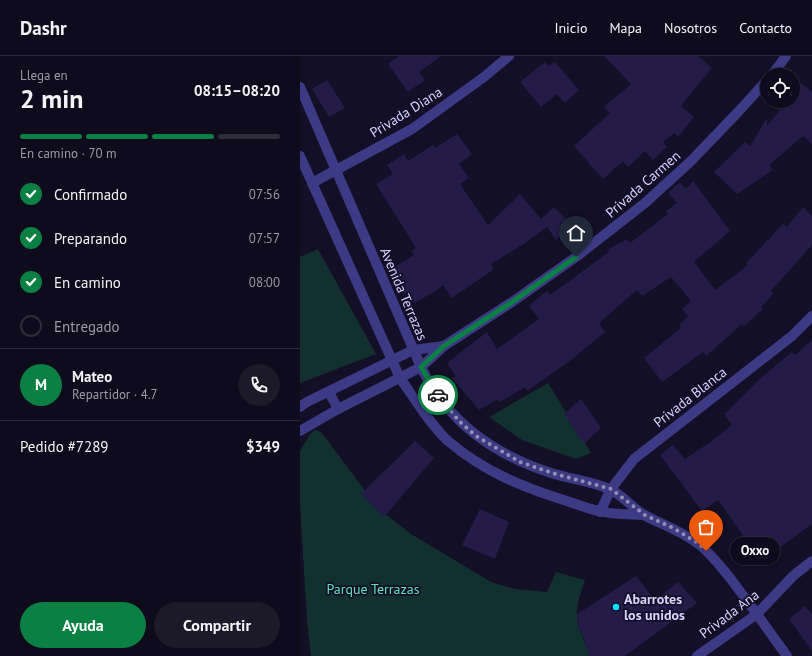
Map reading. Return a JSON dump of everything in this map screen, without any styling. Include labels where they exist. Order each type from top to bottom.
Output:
[{"type":"street","name":"Privada Diana","points":[[312,183],[412,129],[484,77],[509,56]]},
{"type":"street","points":[[777,68],[786,56]]},
{"type":"street","name":"Avenida Terrazas","points":[[300,87],[421,367],[437,393],[459,421],[476,436],[520,462],[552,473],[611,489],[645,515],[675,529],[698,543],[715,559],[787,656]]},
{"type":"street","name":"Privada Carmen","points":[[300,431],[338,409],[421,367],[444,346],[512,302],[576,257],[645,203],[691,161],[760,88]]},
{"type":"street","name":"Avenida Terrazas","points":[[300,156],[400,378],[418,405],[448,440],[468,457],[512,482],[600,512],[645,515]]},
{"type":"street","name":"Privada Blanca","points":[[600,512],[611,489],[634,458],[792,336],[812,316]]},
{"type":"street","name":"Privada Carmen","points":[[300,407],[307,402],[413,350],[444,346]]},
{"type":"street","points":[[328,392],[338,409]]},
{"type":"street","name":"Privada Ana","points":[[697,656],[757,614],[793,576],[812,561]]},
{"type":"green space","points":[[318,249],[376,354],[300,383],[300,257]]},
{"type":"green space","points":[[548,383],[591,453],[576,459],[522,440],[489,417]]},
{"type":"green space","name":"Parque Terrazas","points":[[315,430],[322,433],[378,508],[411,534],[491,582],[515,589],[547,592],[556,572],[585,580],[578,601],[577,619],[590,656],[311,656],[307,621],[300,503],[300,451],[310,434]]},
{"type":"building","points":[[399,56],[441,56],[419,72],[425,80],[408,92],[388,64]]},
{"type":"building","points":[[604,56],[698,56],[712,68],[681,106],[694,117],[678,137],[674,133],[663,142],[667,147],[653,160],[645,151],[628,167],[623,161],[603,179],[574,146],[610,113],[604,107],[631,84]]},
{"type":"building","points":[[545,62],[549,66],[555,62],[579,90],[565,103],[557,94],[541,107],[520,82]]},
{"type":"building","points":[[327,80],[345,108],[329,117],[312,89]]},
{"type":"building","points":[[801,83],[812,92],[812,144],[803,136],[769,165],[773,170],[737,194],[714,172],[745,142],[750,146],[767,118],[767,126],[781,108],[800,108]]},
{"type":"building","points":[[457,134],[472,154],[459,164],[469,178],[460,184],[488,225],[520,194],[541,219],[554,207],[574,227],[556,240],[547,227],[525,243],[491,264],[494,269],[452,298],[443,285],[434,292],[414,303],[411,296],[408,298],[391,269],[414,255],[411,251],[416,248],[376,184],[393,174],[387,165],[404,154],[408,161],[433,145],[435,148]]},
{"type":"building","points":[[693,181],[730,231],[694,262],[715,290],[748,265],[746,263],[783,224],[787,227],[803,207],[812,216],[812,245],[771,291],[773,294],[761,307],[763,309],[744,326],[742,324],[706,356],[703,352],[662,382],[644,358],[681,328],[679,325],[688,316],[682,309],[691,301],[671,277],[642,296],[637,290],[599,323],[605,332],[571,360],[527,391],[525,387],[500,402],[498,399],[479,410],[452,378],[456,376],[447,363],[487,332],[497,349],[539,319],[529,306],[547,291],[550,295],[609,252],[607,250],[627,239],[630,243],[668,214],[666,211],[677,203],[668,193],[680,182],[686,189]]},
{"type":"building","points":[[812,340],[812,524],[761,561],[718,500],[702,511],[660,455],[673,445],[685,459],[709,443],[732,425],[724,414],[763,376],[792,352],[795,355]]},
{"type":"building","points":[[581,399],[601,428],[584,444],[564,414]]},
{"type":"building","points":[[415,441],[434,458],[384,517],[361,494]]},
{"type":"building","points":[[480,509],[509,522],[495,559],[462,545]]},
{"type":"building","points":[[636,576],[655,600],[678,582],[697,603],[625,656],[590,656],[579,626],[577,614]]},
{"type":"building","points":[[805,606],[812,614],[812,651],[789,619]]},
{"type":"way so far","points":[[438,395],[459,421],[476,436],[520,462],[552,473],[611,489],[645,515],[675,529],[698,543],[706,551]]},
{"type":"place","name":"Oxxo","points":[[706,551]]},
{"type":"place","name":"Abarrotes los unidos","points":[[616,607]]},
{"type":"route","points":[[438,395],[421,367],[444,346],[512,302],[576,257]]}]
